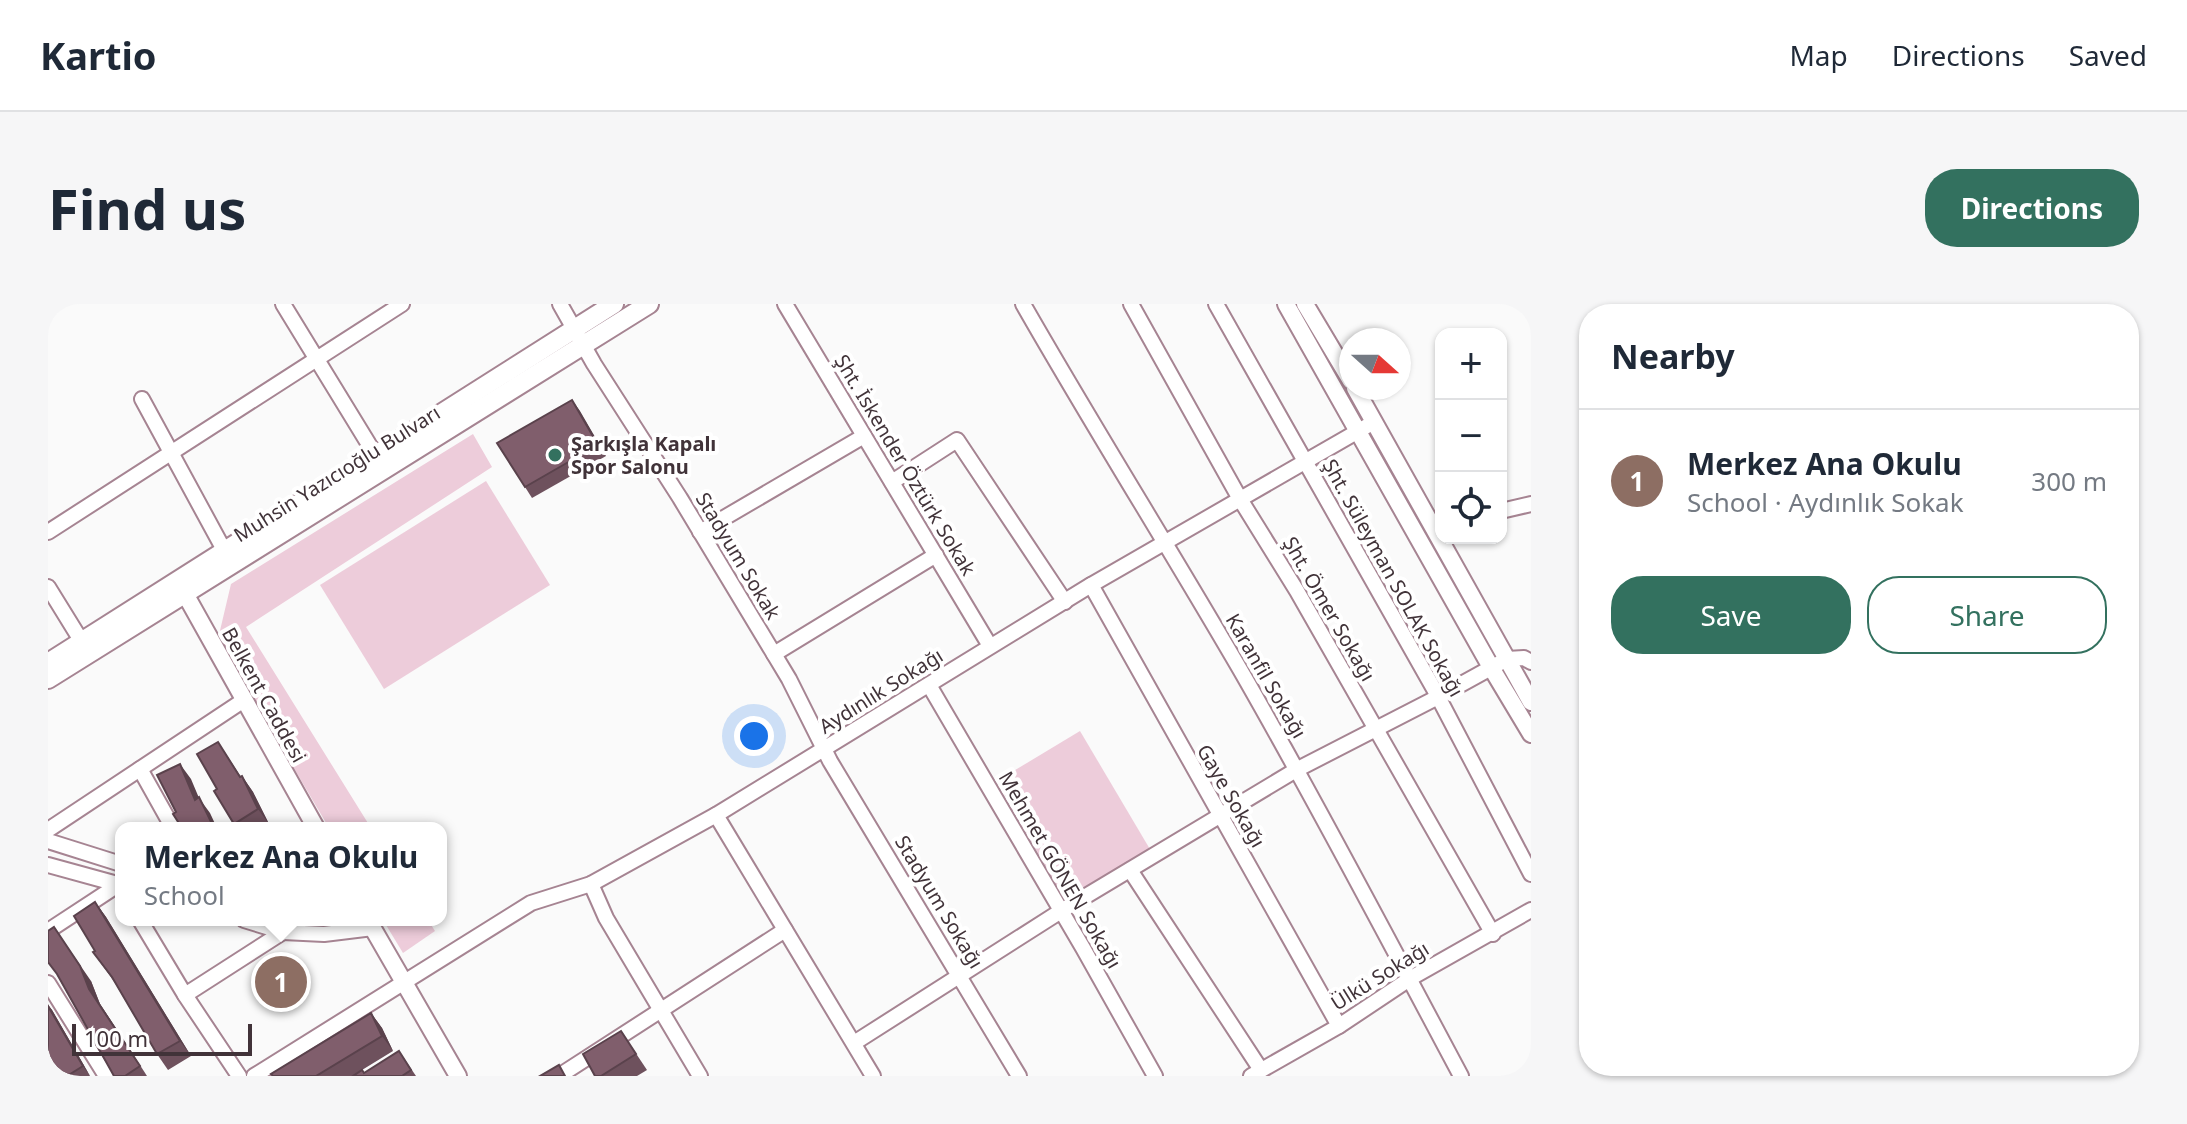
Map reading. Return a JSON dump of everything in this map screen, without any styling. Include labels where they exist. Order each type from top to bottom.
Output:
[{"type":"main road","name":"Muhsin Yazıcıoğlu Bulvarı","points":[[48,679],[182,588],[224,550],[614,304]]},
{"type":"main road","name":"Muhsin Yazıcıoğlu Bulvarı","points":[[48,663],[182,588],[649,304]]},
{"type":"street","points":[[283,304],[376,456]]},
{"type":"street","points":[[48,532],[402,304]]},
{"type":"street","name":"Stadyum Sokak","points":[[560,304],[774,654],[825,749]]},
{"type":"street","name":"Şht. İskender Öztürk Sokak","points":[[785,304],[990,646]]},
{"type":"street","name":"Karanfil Sokağı","points":[[1023,304],[1087,416],[1166,543],[1296,770],[1411,978],[1460,1076]]},
{"type":"street","name":"Şht. Ömer Sokağı","points":[[1131,304],[1240,499],[1297,591],[1493,934]]},
{"type":"street","name":"Şht. Süleyman SOLAK Sokağı","points":[[1216,304],[1438,697],[1531,874]]},
{"type":"street","points":[[1286,304],[1531,734]]},
{"type":"street","points":[[1305,304],[1339,361]]},
{"type":"street","points":[[142,399],[173,451],[224,550]]},
{"type":"street","points":[[1362,400],[1435,518]]},
{"type":"street","name":"Aydınlık Sokağı","points":[[254,1076],[531,903],[591,884],[716,815],[1091,585],[1374,422]]},
{"type":"street","points":[[700,532],[864,436]]},
{"type":"street","points":[[892,482],[957,440],[1065,602]]},
{"type":"street","points":[[1507,510],[1531,504]]},
{"type":"street","points":[[1451,544],[1523,658],[1531,702]]},
{"type":"street","points":[[774,654],[936,555]]},
{"type":"street","name":"Gaye Sokağı","points":[[1091,585],[1339,1026]]},
{"type":"street","points":[[48,587],[82,642]]},
{"type":"street","name":"Belkent Caddesi","points":[[182,588],[309,822]]},
{"type":"street","points":[[854,1043],[1061,911],[1296,770],[1492,669],[1523,658]]},
{"type":"street","name":"Mehmet GÖNEN Sokağı","points":[[929,685],[1155,1076]]},
{"type":"street","points":[[48,830],[244,700]]},
{"type":"street","name":"Stadyum Sokağı","points":[[825,749],[1019,1076]]},
{"type":"street","points":[[140,769],[170,822]]},
{"type":"street","points":[[716,815],[873,1076]]},
{"type":"street","points":[[48,841],[115,863]]},
{"type":"street","points":[[48,865],[115,885]]},
{"type":"street","points":[[1130,870],[1256,1073]]},
{"type":"street","points":[[591,884],[606,918],[700,1076]]},
{"type":"street","points":[[48,931],[115,889]]},
{"type":"street","name":"Ülkü Sokağı","points":[[1256,1073],[1339,1026],[1411,978],[1531,910]]},
{"type":"street","points":[[144,926],[239,1076]]},
{"type":"street","points":[[264,926],[283,932],[324,934],[362,926]]},
{"type":"street","points":[[372,926],[458,1076]]},
{"type":"street","points":[[559,1076],[785,930]]},
{"type":"street","points":[[185,995],[283,932]]},
{"type":"street","points":[[48,983],[106,1076]]},
{"type":"shaded area","points":[[473,434],[492,467],[246,627],[367,822],[325,822],[218,639],[231,584]]},
{"type":"shaded area","points":[[486,481],[550,585],[384,689],[320,585]]},
{"type":"shaded area","points":[[1080,731],[1154,856],[1069,908],[997,781]]},
{"type":"shaded area","points":[[387,926],[432,926],[435,931],[403,953]]},
{"type":"building","name":"Şarkışla Kapalı Spor Salonu","points":[[572,400],[598,445],[525,487],[497,443]]},
{"type":"building","points":[[218,742],[242,776],[258,809],[233,822],[197,754]]},
{"type":"building","points":[[180,764],[195,800],[199,797],[211,822],[178,822],[157,775]]},
{"type":"building","points":[[95,902],[180,1041],[157,1054],[74,916]]},
{"type":"building","points":[[54,927],[80,966],[89,989],[140,1066],[125,1076],[114,1076],[48,962],[48,931]]},
{"type":"building","points":[[48,1006],[83,1066],[67,1076],[48,1076]]},
{"type":"building","points":[[371,1013],[382,1036],[316,1076],[271,1074]]},
{"type":"building","points":[[621,1031],[636,1054],[601,1076],[595,1076],[583,1054]]},
{"type":"building","points":[[399,1051],[411,1070],[402,1076],[353,1076],[362,1070],[364,1073]]},
{"type":"building","points":[[559,1065],[565,1076],[540,1076]]},
{"type":"place","name":"Şarkışla Kapalı Spor Salonu","points":[[555,455]]},
{"type":"place","name":"Merkez Ana Okulu","points":[[281,982]]}]
